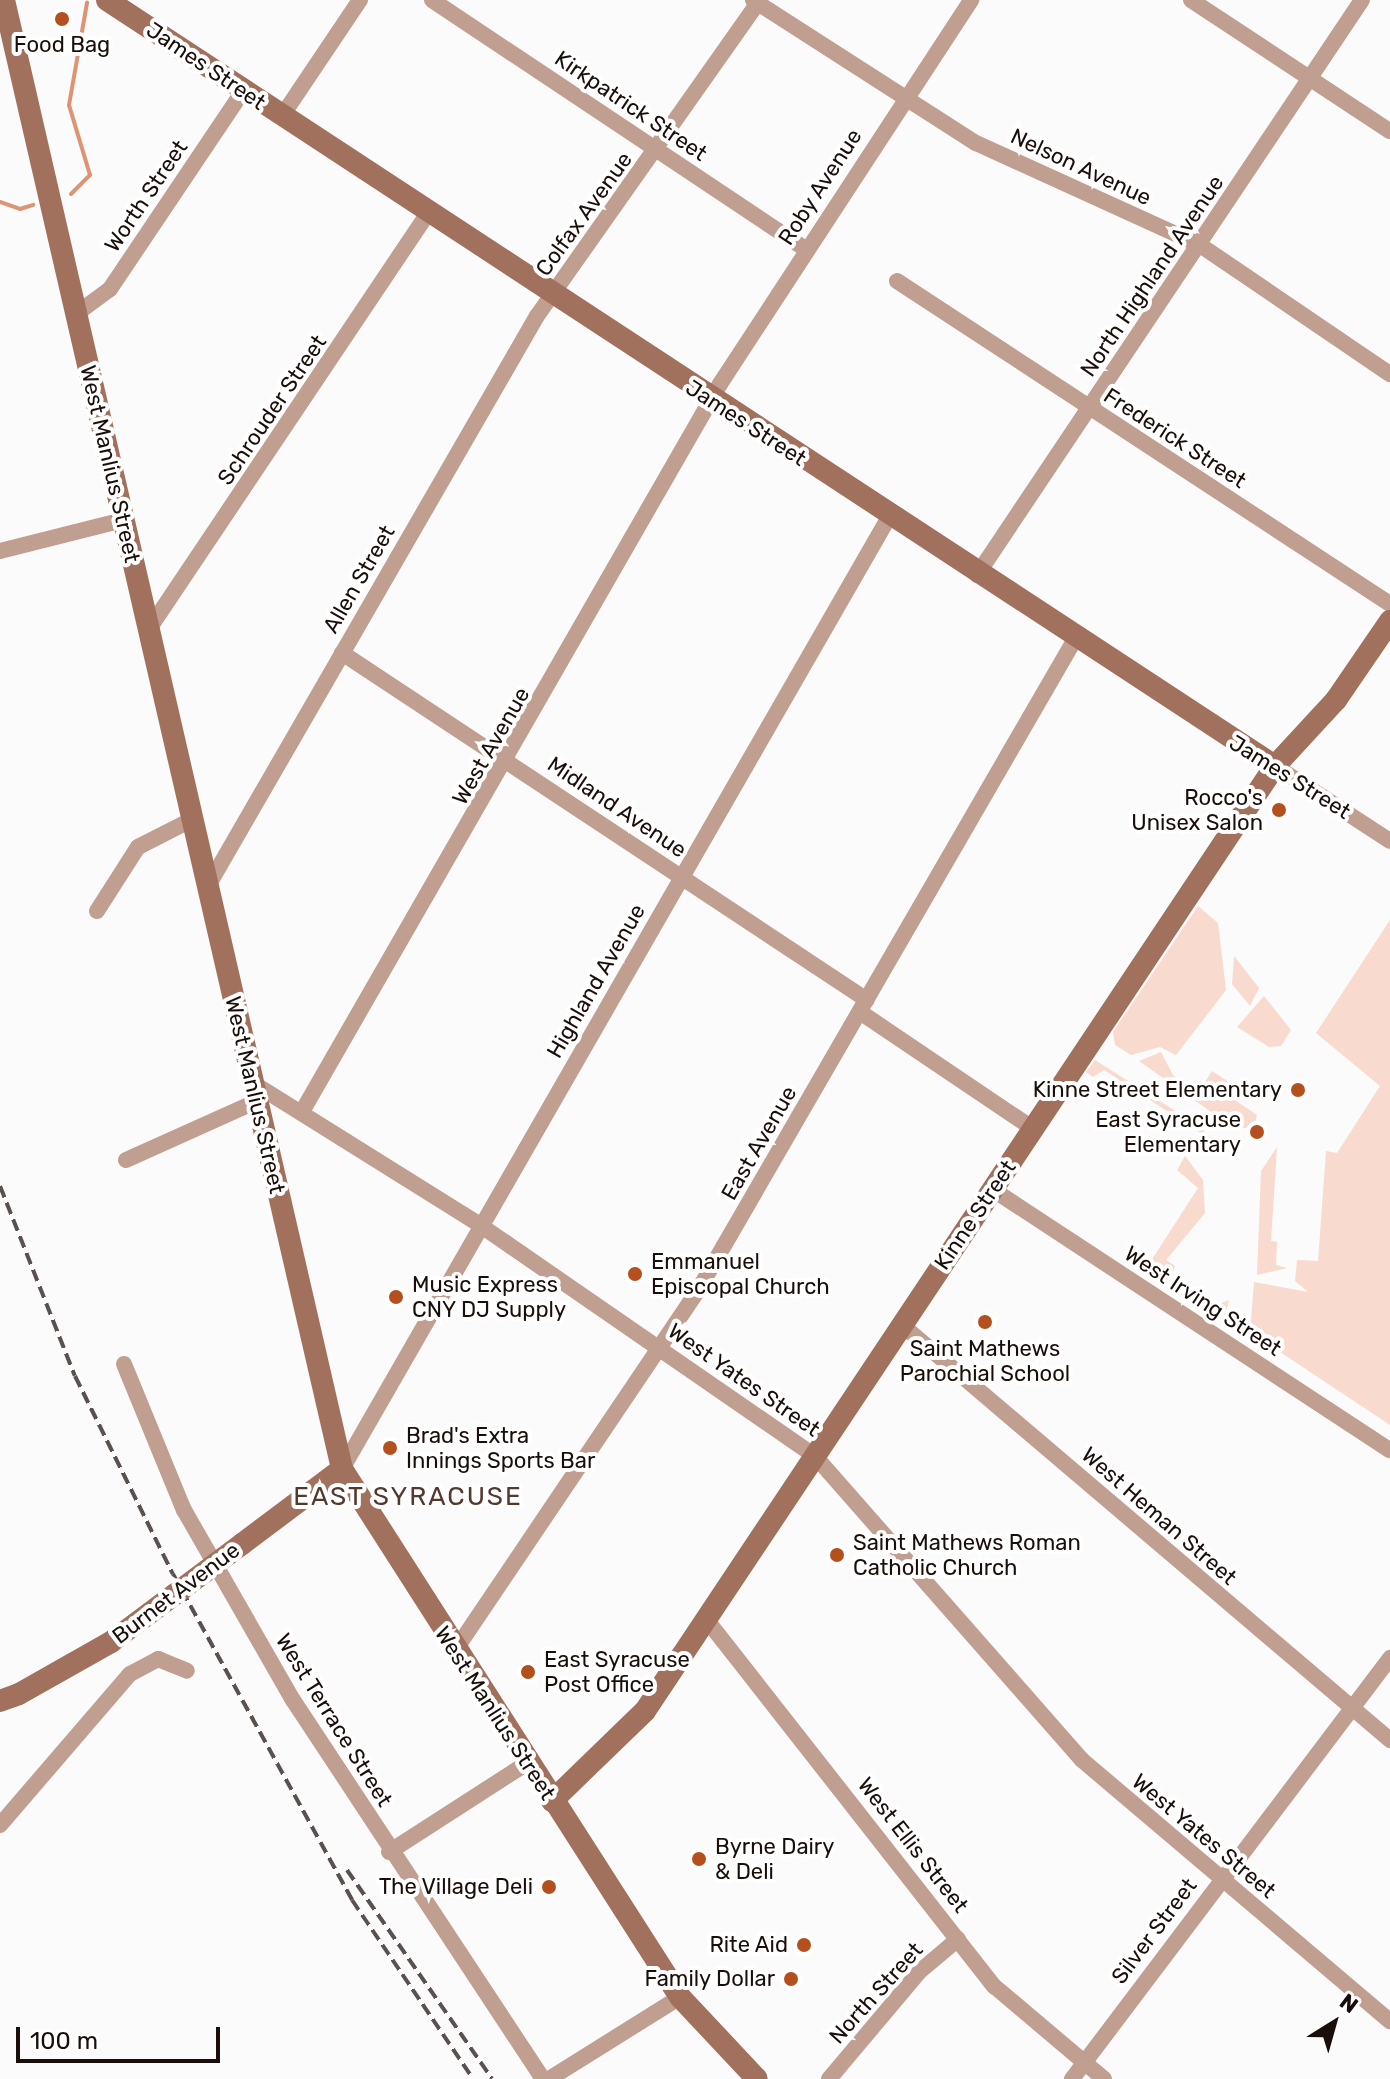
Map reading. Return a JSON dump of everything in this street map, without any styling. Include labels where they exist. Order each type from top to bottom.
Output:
[{"type":"street","name":"West Manlius Street","points":[[4,0],[342,1469],[454,1652],[680,1997],[757,2079]]},
{"type":"street","name":"James Street","points":[[107,0],[977,575],[1390,841]]},
{"type":"street","points":[[282,116],[360,0]]},
{"type":"street","name":"Kirkpatrick Street","points":[[432,0],[806,249]]},
{"type":"street","name":"Roby Avenue","points":[[715,403],[720,384],[971,0]]},
{"type":"street","points":[[1191,0],[1390,131]]},
{"type":"street","name":"North Highland Avenue","points":[[977,575],[1362,0]]},
{"type":"street","name":"Colfax Avenue","points":[[552,296],[658,150],[757,1]]},
{"type":"street","name":"Nelson Avenue","points":[[757,1],[905,99],[1047,179],[1200,245],[1390,374]]},
{"type":"street","name":"Worth Street","points":[[76,314],[110,289],[243,91]]},
{"type":"street","name":"Schrouder Street","points":[[149,629],[428,213]]},
{"type":"street","name":"Frederick Street","points":[[897,281],[1390,604]]},
{"type":"street","name":"Allen Street","points":[[208,886],[552,296]]},
{"type":"street","name":"West Avenue","points":[[303,1110],[715,403]]},
{"type":"street","name":"Highland Avenue","points":[[342,1469],[889,517]]},
{"type":"street","points":[[0,551],[123,520]]},
{"type":"street","name":"Kinne Street","points":[[552,1801],[645,1711],[1275,766],[1336,700],[1390,621]]},
{"type":"street","name":"East Avenue","points":[[454,1652],[662,1349],[1075,639]]},
{"type":"street","name":"Midland Avenue","points":[[342,653],[681,877],[1032,1128]]},
{"type":"street","points":[[97,911],[138,847],[193,819]]},
{"type":"street","points":[[126,1160],[255,1092]]},
{"type":"street","name":"West Yates Street","points":[[255,1092],[303,1110],[480,1225],[814,1455],[1082,1760],[1390,2021]]},
{"type":"street","name":"West Irving Street","points":[[992,1189],[1390,1450]]},
{"type":"street","name":"West Heman Street","points":[[902,1325],[1390,1740]]},
{"type":"street","name":"West Terrace Street","points":[[124,1364],[184,1510],[389,1852],[543,2079]]},
{"type":"street","name":"Burnet Avenue","points":[[10,1698],[111,1642],[342,1469]]},
{"type":"street","name":"West Ellis Street","points":[[706,1619],[994,1986],[1104,2079]]},
{"type":"street","name":"Silver Street","points":[[1072,2079],[1390,1658]]},
{"type":"street","points":[[0,1825],[130,1674],[166,1659],[187,1671]]},
{"type":"street","points":[[389,1852],[527,1763]]},
{"type":"street","name":"North Street","points":[[829,2079],[919,1972],[958,1939]]},
{"type":"street","points":[[549,2079],[680,1997]]},
{"type":"shaded area","points":[[1198,906],[1218,923],[1226,990],[1176,1055],[1160,1047],[1131,1055],[1115,1045],[1113,1032]]},
{"type":"shaded area","points":[[1390,920],[1390,1425],[1250,1332],[1254,1282],[1308,1292],[1295,1281],[1297,1260],[1318,1261],[1326,1151],[1337,1153],[1380,1086],[1316,1033]]},
{"type":"shaded area","points":[[1234,956],[1259,988],[1250,1006],[1232,984]]},
{"type":"shaded area","points":[[1264,996],[1291,1030],[1281,1046],[1269,1047],[1237,1027]]},
{"type":"shaded area","points":[[1161,1052],[1173,1075],[1191,1087],[1203,1085],[1212,1071],[1229,1082],[1232,1098],[1257,1115],[1254,1129],[1231,1126],[1139,1061]]},
{"type":"shaded area","points":[[1095,1060],[1199,1126],[1216,1143],[1104,1070],[1093,1077],[1086,1072]]},
{"type":"shaded area","points":[[1277,1147],[1271,1241],[1277,1242],[1276,1265],[1287,1268],[1257,1275],[1261,1171]]},
{"type":"shaded area","points":[[1185,1156],[1203,1180],[1205,1213],[1166,1260],[1175,1266],[1172,1275],[1217,1305],[1229,1300],[1225,1316],[1149,1264],[1198,1188],[1177,1170]]},
{"type":"waterway","points":[[71,194],[90,175],[69,105],[87,3]]},
{"type":"waterway","points":[[0,202],[20,209],[33,205]]},
{"type":"railway","points":[[0,1186],[75,1376],[173,1574],[352,1900],[473,2079]]},
{"type":"railway","points":[[347,1870],[492,2079]]},
{"type":"place","name":"Food Bag","points":[[62,19]]},
{"type":"place","name":"Rocco's Unisex Salon","points":[[1279,810]]},
{"type":"place","name":"Kinne Street Elementary","points":[[1298,1090]]},
{"type":"place","name":"East Syracuse Elementary","points":[[1257,1132]]},
{"type":"place","name":"Emmanuel Episcopal Church","points":[[635,1274]]},
{"type":"place","name":"Music Express CNY DJ Supply","points":[[396,1297]]},
{"type":"place","name":"Saint Mathews Parochial School","points":[[985,1322]]},
{"type":"place","name":"Brad's Extra Innings Sports Bar","points":[[390,1448]]},
{"type":"place","name":"Saint Mathews Roman Catholic Church","points":[[837,1555]]},
{"type":"place","name":"East Syracuse Post Office","points":[[528,1672]]},
{"type":"place","name":"Byrne Dairy & Deli","points":[[699,1859]]},
{"type":"place","name":"The Village Deli","points":[[549,1887]]},
{"type":"place","name":"Rite Aid","points":[[804,1945]]},
{"type":"place","name":"Family Dollar","points":[[791,1979]]},
{"type":"district","name":"EAST SYRACUSE","points":[[408,1497]]}]
